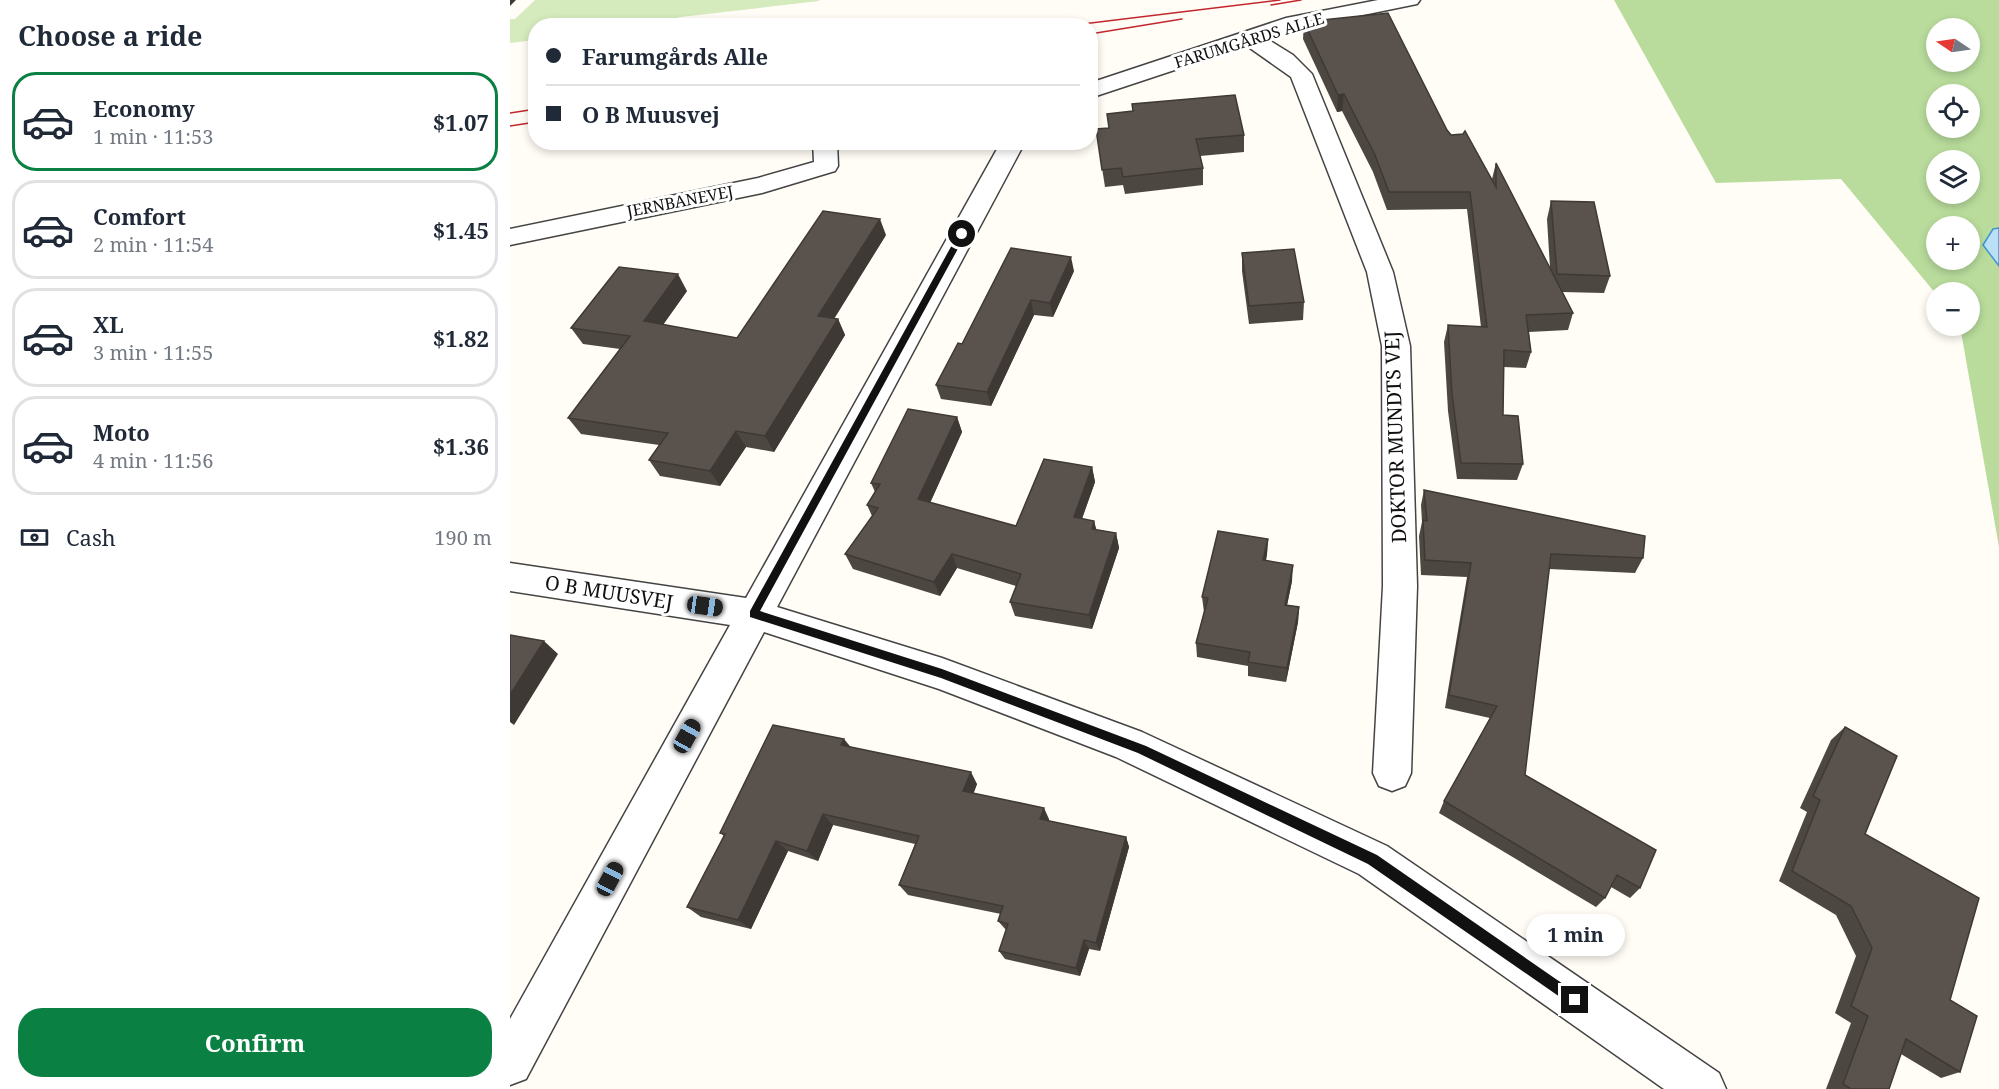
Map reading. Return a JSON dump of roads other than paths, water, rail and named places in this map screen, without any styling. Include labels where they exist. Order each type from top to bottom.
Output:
[{"type":"street","name":"FARUMGÅRDS ALLE","points":[[1098,88],[1294,23],[1410,0]]},
{"type":"street","name":"DOKTOR MUNDTS VEJ","points":[[1248,37],[1286,60],[1301,74],[1380,272],[1396,346],[1400,586],[1392,773]]},
{"type":"street","name":"JERNBANEVEJ","points":[[510,237],[762,185],[826,166],[825,150]]},
{"type":"street","points":[[510,1063],[753,614],[1009,150]]},
{"type":"street","name":"O B MUUSVEJ","points":[[510,577],[753,614],[942,674],[1129,744],[1373,860],[1703,1089]]},
{"type":"water","points":[[1999,228],[1999,266],[1983,245],[1993,229]]},
{"type":"tram line","points":[[1098,22],[1280,0]]},
{"type":"tram line","points":[[1271,5],[1301,0]]},
{"type":"tram line","points":[[1098,33],[1182,19]]},
{"type":"tram line","points":[[510,113],[528,110]]},
{"type":"tram line","points":[[510,126],[528,123]]}]
